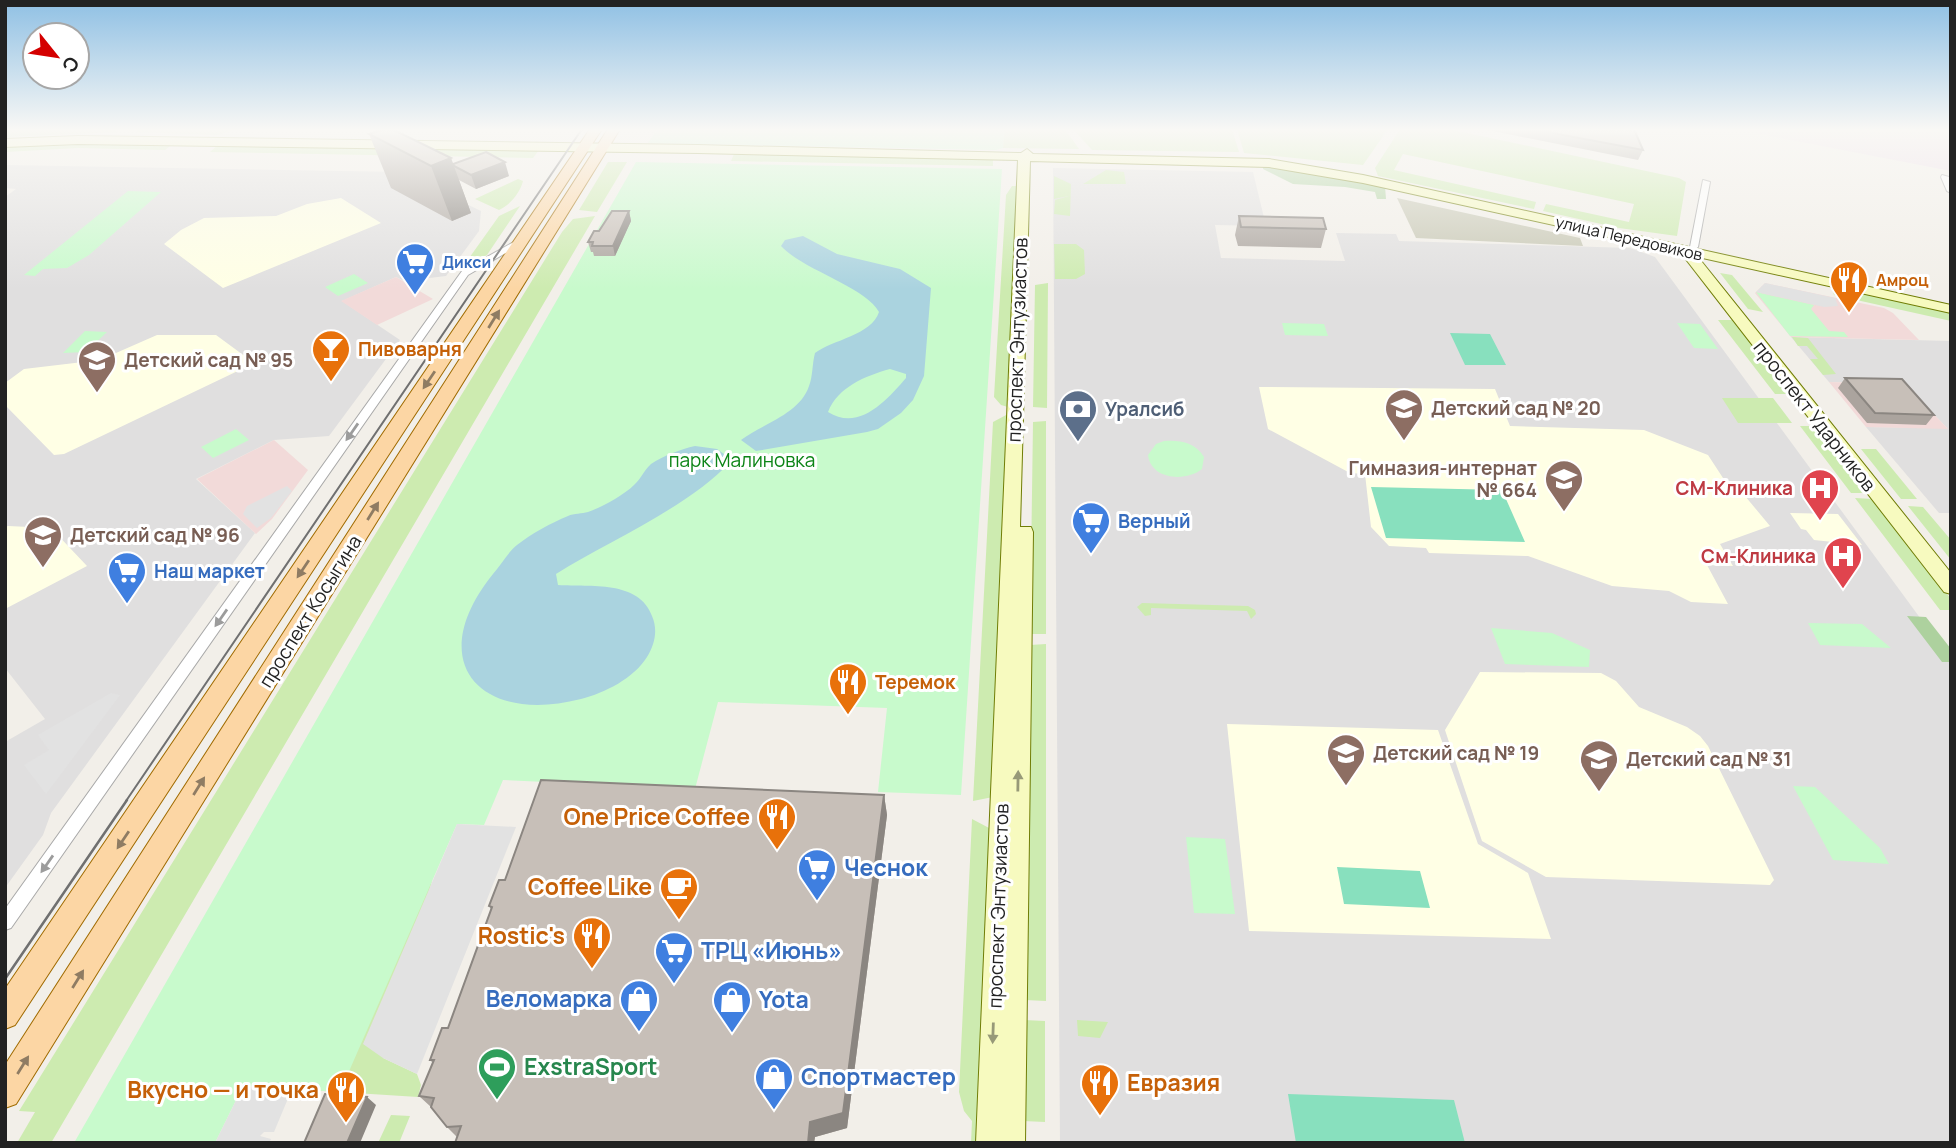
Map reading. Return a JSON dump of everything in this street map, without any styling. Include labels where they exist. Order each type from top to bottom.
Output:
[{"type":"main road","name":"проспект Косыгина","points":[[5,1015],[522,241],[566,183]]},
{"type":"main road","name":"проспект Косыгина","points":[[5,1093],[572,183]]},
{"type":"main road","name":"улица Передовиков","points":[[1693,250],[1951,306]]},
{"type":"street","name":"проспект Энтузиастов","points":[[990,1143],[1027,183]]},
{"type":"street","name":"проспект Энтузиастов","points":[[1011,1143],[1028,183]]},
{"type":"street","name":"улица Передовиков","points":[[1371,183],[1693,250]]},
{"type":"street","points":[[1693,250],[1706,183]]},
{"type":"street","points":[[5,923],[465,273],[522,241]]},
{"type":"street","name":"проспект Ударников","points":[[1693,250],[1886,496],[1951,587]]},
{"type":"street","name":"проспект Ударников","points":[[1886,496],[1951,568]]},
{"type":"shaded area","points":[[5,183],[422,183],[481,211],[479,231],[446,276],[404,281],[396,277],[342,301],[400,340],[329,436],[274,440],[196,479],[255,533],[51,813],[43,835],[5,888],[5,742],[45,719],[5,668],[5,197],[16,189],[5,188]]},
{"type":"shaded area","points":[[1053,183],[1256,183],[1266,226],[1215,225],[1221,258],[1345,261],[1336,233],[1396,234],[1399,241],[1630,248],[1655,257],[1951,660],[1951,1143],[1060,1143]]},
{"type":"shaded area","points":[[341,198],[381,223],[223,288],[164,244],[181,230],[204,218],[276,216],[307,204]]},
{"type":"shaded area","points":[[1397,198],[1580,238],[1583,246],[1416,238]]},
{"type":"shaded area","points":[[396,277],[433,299],[377,325],[341,301]]},
{"type":"shaded area","points":[[1765,283],[1884,308],[1893,313],[1919,340],[1791,337],[1755,293]]},
{"type":"shaded area","points":[[1765,283],[1835,298],[1838,306],[1824,307],[1756,292]]},
{"type":"shaded area","name":"Детский сад № 95","points":[[157,335],[216,335],[250,360],[244,368],[64,454],[54,455],[5,405],[5,383],[24,369],[100,360]]},
{"type":"shaded area","points":[[1791,337],[1951,341],[1951,513],[1939,513],[1866,427],[1947,428],[1905,384],[1829,382]]},
{"type":"shaded area","points":[[1829,382],[1905,384],[1948,429],[1866,427]]},
{"type":"shaded area","name":"Гимназия-интернат № 664","points":[[1259,387],[1495,389],[1510,426],[1644,430],[1708,455],[1723,478],[1740,490],[1770,526],[1720,544],[1733,566],[1707,565],[1728,604],[1691,602],[1669,591],[1612,586],[1528,556],[1429,553],[1426,548],[1389,546],[1371,527],[1365,474],[1350,473],[1268,429]]},
{"type":"shaded area","points":[[274,440],[308,470],[272,519],[256,534],[197,479]]},
{"type":"shaded area","points":[[287,486],[292,491],[271,518],[257,528],[243,514],[247,506]]},
{"type":"shaded area","name":"СМ-Клиника","points":[[1790,513],[1838,514],[1862,545],[1814,540],[1806,530],[1801,529]]},
{"type":"shaded area","name":"Детский сад № 96","points":[[5,527],[51,528],[87,566],[5,609]]},
{"type":"shaded area","name":"Детский сад № 31","points":[[1480,672],[1601,673],[1616,681],[1639,707],[1687,727],[1700,736],[1708,746],[1774,880],[1770,885],[1546,877],[1482,841],[1445,730]]},
{"type":"shaded area","points":[[111,693],[120,695],[46,794],[24,765],[49,750],[38,735]]},
{"type":"shaded area","name":"Детский сад № 19","points":[[1227,724],[1438,730],[1478,844],[1528,873],[1551,939],[1249,931]]},
{"type":"shaded area","points":[[457,824],[516,827],[417,1074],[383,1058],[363,1044]]},
{"type":"shaded area","points":[[243,1086],[292,1089],[274,1132],[264,1132],[260,1136],[271,1139],[269,1143],[215,1143]]},
{"type":"green space","points":[[510,183],[523,183],[517,194],[499,210],[475,199]]},
{"type":"green space","points":[[596,183],[615,183],[597,212],[579,210]]},
{"type":"green space","name":"парк Малиновка","points":[[624,183],[1001,183],[961,795],[878,792],[887,708],[718,702],[695,789],[503,780],[484,825],[457,824],[340,1092],[243,1086],[215,1143],[74,1143]]},
{"type":"green space","points":[[1054,183],[1071,184],[1070,216],[1054,214],[1055,200],[1069,196],[1054,199]]},
{"type":"green space","points":[[1126,183],[1126,184],[1083,184]]},
{"type":"green space","points":[[1290,183],[1364,183],[1385,186],[1386,199],[1377,199],[1375,192],[1345,187]]},
{"type":"green space","points":[[1409,183],[1450,183],[1536,202],[1534,209]]},
{"type":"green space","points":[[1535,183],[1686,183],[1677,236],[1619,228],[1543,211],[1546,204],[1629,222],[1634,204]]},
{"type":"green space","points":[[1012,186],[1017,186],[1008,407],[1001,405],[994,397],[1006,195]]},
{"type":"green space","points":[[128,191],[161,192],[89,255],[67,268],[43,269],[35,276],[24,275]]},
{"type":"green space","points":[[520,206],[487,255],[462,268],[499,216]]},
{"type":"green space","points":[[595,216],[51,1143],[17,1143],[35,1112],[19,1111],[562,232],[573,219]]},
{"type":"green space","points":[[1054,244],[1076,244],[1084,250],[1085,274],[1076,279],[1055,279]]},
{"type":"green space","points":[[1720,273],[1732,275],[1763,312],[1748,309]]},
{"type":"green space","points":[[354,274],[368,283],[338,296],[325,287]]},
{"type":"green space","points":[[1048,283],[1047,408],[1033,407],[1035,285]]},
{"type":"green space","points":[[1831,286],[1951,311],[1951,321],[1834,295]]},
{"type":"green space","points":[[1756,292],[1814,305],[1811,309],[1829,331],[1844,332],[1848,337],[1790,336]]},
{"type":"green space","points":[[1718,320],[1733,320],[1791,394],[1775,394]]},
{"type":"green space","points":[[1282,323],[1324,324],[1328,336],[1285,335]]},
{"type":"green space","points":[[1677,323],[1700,324],[1718,349],[1694,348]]},
{"type":"green space","points":[[85,331],[107,332],[86,352],[63,353]]},
{"type":"green space","points":[[1450,333],[1490,334],[1506,365],[1465,365]]},
{"type":"green space","points":[[1792,337],[1808,338],[1836,374],[1823,375],[1810,359],[1818,359],[1807,346],[1798,346]]},
{"type":"green space","points":[[1722,398],[1773,398],[1792,423],[1738,423]]},
{"type":"green space","points":[[1008,414],[993,797],[973,801],[993,422]]},
{"type":"green space","points":[[1046,421],[1046,634],[1030,634],[1033,422]]},
{"type":"green space","points":[[1800,426],[1816,426],[1869,493],[1851,493]]},
{"type":"green space","points":[[236,429],[249,440],[213,458],[201,447]]},
{"type":"green space","points":[[1164,441],[1192,445],[1204,457],[1202,469],[1179,477],[1155,470],[1148,455],[1156,444]]},
{"type":"green space","points":[[1861,449],[1876,449],[1917,499],[1901,499]]},
{"type":"green space","points":[[1371,487],[1502,490],[1525,542],[1386,538]]},
{"type":"green space","points":[[1855,498],[1873,499],[1951,599],[1951,610],[1940,610]]},
{"type":"green space","points":[[1908,506],[1923,507],[1951,540],[1951,560]]},
{"type":"green space","points":[[1142,603],[1248,606],[1255,610],[1256,614],[1251,619],[1247,611],[1151,608],[1151,615],[1145,616],[1137,607]]},
{"type":"green space","points":[[1907,616],[1926,617],[1951,649],[1951,662],[1942,662]]},
{"type":"green space","points":[[1808,623],[1862,624],[1891,648],[1820,645]]},
{"type":"green space","points":[[1491,628],[1552,633],[1590,650],[1589,667],[1505,664]]},
{"type":"green space","points":[[1046,644],[1046,1001],[1025,1000],[1030,645]]},
{"type":"green space","points":[[1793,786],[1815,787],[1880,848],[1889,864],[1833,860]]},
{"type":"green space","points":[[972,819],[991,829],[977,1143],[971,1143],[972,1121],[964,1111],[959,1092]]},
{"type":"green space","points":[[1186,837],[1225,839],[1235,914],[1194,913]]},
{"type":"green space","points":[[1337,867],[1420,871],[1430,908],[1344,904]]},
{"type":"green space","points":[[432,881],[383,1058],[417,1074],[421,1085],[418,1097],[292,1089]]},
{"type":"green space","points":[[1024,1020],[1045,1021],[1045,1122],[1023,1121]]},
{"type":"green space","points":[[1077,1020],[1108,1022],[1100,1038],[1078,1036]]},
{"type":"green space","points":[[1288,1094],[1454,1100],[1465,1143],[1296,1143]]},
{"type":"green space","points":[[391,1115],[410,1116],[399,1143],[378,1143]]},
{"type":"water","points":[[803,236],[837,254],[900,269],[931,288],[924,376],[913,400],[901,413],[878,429],[756,451],[741,440],[780,418],[798,404],[809,386],[815,353],[860,332],[875,320],[879,312],[872,303],[848,286],[791,255],[781,246],[785,240]],"holes":[[[890,369],[906,374],[906,378],[872,411],[851,418],[828,412],[845,389],[862,379]]]},
{"type":"water","points":[[695,446],[717,449],[728,457],[729,463],[671,509],[556,574],[558,585],[612,588],[636,596],[646,604],[654,621],[655,637],[647,657],[635,672],[600,693],[545,705],[515,703],[490,694],[472,679],[463,659],[463,634],[472,606],[514,548],[555,522],[570,515],[588,512],[625,493],[651,464],[672,453]]},
{"type":"building","points":[[612,211],[629,211],[613,246],[592,246],[593,242],[588,242],[594,231],[599,231]]},
{"type":"building","points":[[1239,216],[1323,218],[1326,229],[1241,227]]},
{"type":"building","points":[[1845,378],[1902,379],[1934,415],[1875,413]]},
{"type":"building","name":"ТРЦ «Июнь»","points":[[541,780],[884,795],[843,1113],[810,1122],[808,1143],[455,1143],[461,1126],[447,1127],[431,1107],[434,1098],[419,1096],[434,1060],[430,1060],[442,1028],[448,1028],[492,907],[489,906],[499,880],[505,880]]},
{"type":"building","points":[[325,1094],[367,1097],[347,1143],[304,1143]]},
{"type":"tram line","points":[[126,801],[546,183]]},
{"type":"tram line","points":[[5,979],[127,800]]},
{"type":"place","name":"Дикси","points":[[415,296]]},
{"type":"place","name":"Амроц","points":[[1849,314]]},
{"type":"place","name":"Пивоварня","points":[[331,383]]},
{"type":"place","name":"Детский сад № 95","points":[[97,394]]},
{"type":"place","name":"Детский сад № 20","points":[[1404,442]]},
{"type":"place","name":"Уралсиб","points":[[1078,443]]},
{"type":"place","name":"Гимназия-интернат № 664","points":[[1564,513]]},
{"type":"place","name":"СМ-Клиника","points":[[1820,522]]},
{"type":"place","name":"Верный","points":[[1091,555]]},
{"type":"place","name":"Детский сад № 96","points":[[43,569]]},
{"type":"place","name":"См-Клиника","points":[[1843,590]]},
{"type":"place","name":"Наш маркет","points":[[127,605]]},
{"type":"place","name":"Теремок","points":[[848,716]]},
{"type":"place","name":"Детский сад № 19","points":[[1346,787]]},
{"type":"place","name":"Детский сад № 31","points":[[1599,793]]},
{"type":"place","name":"One Price Coffee","points":[[777,851]]},
{"type":"place","name":"Чеснок","points":[[817,902]]},
{"type":"place","name":"Coffee Like","points":[[679,921]]},
{"type":"place","name":"Rostic's","points":[[592,970]]},
{"type":"place","name":"ТРЦ «Июнь»","points":[[674,985]]},
{"type":"place","name":"Веломарка","points":[[639,1033]]},
{"type":"place","name":"Yota","points":[[732,1034]]},
{"type":"place","name":"ExstraSport","points":[[497,1101]]},
{"type":"place","name":"Спортмастер","points":[[774,1111]]},
{"type":"place","name":"Евразия","points":[[1100,1117]]},
{"type":"place","name":"Вкусно — и точка","points":[[346,1124]]}]
